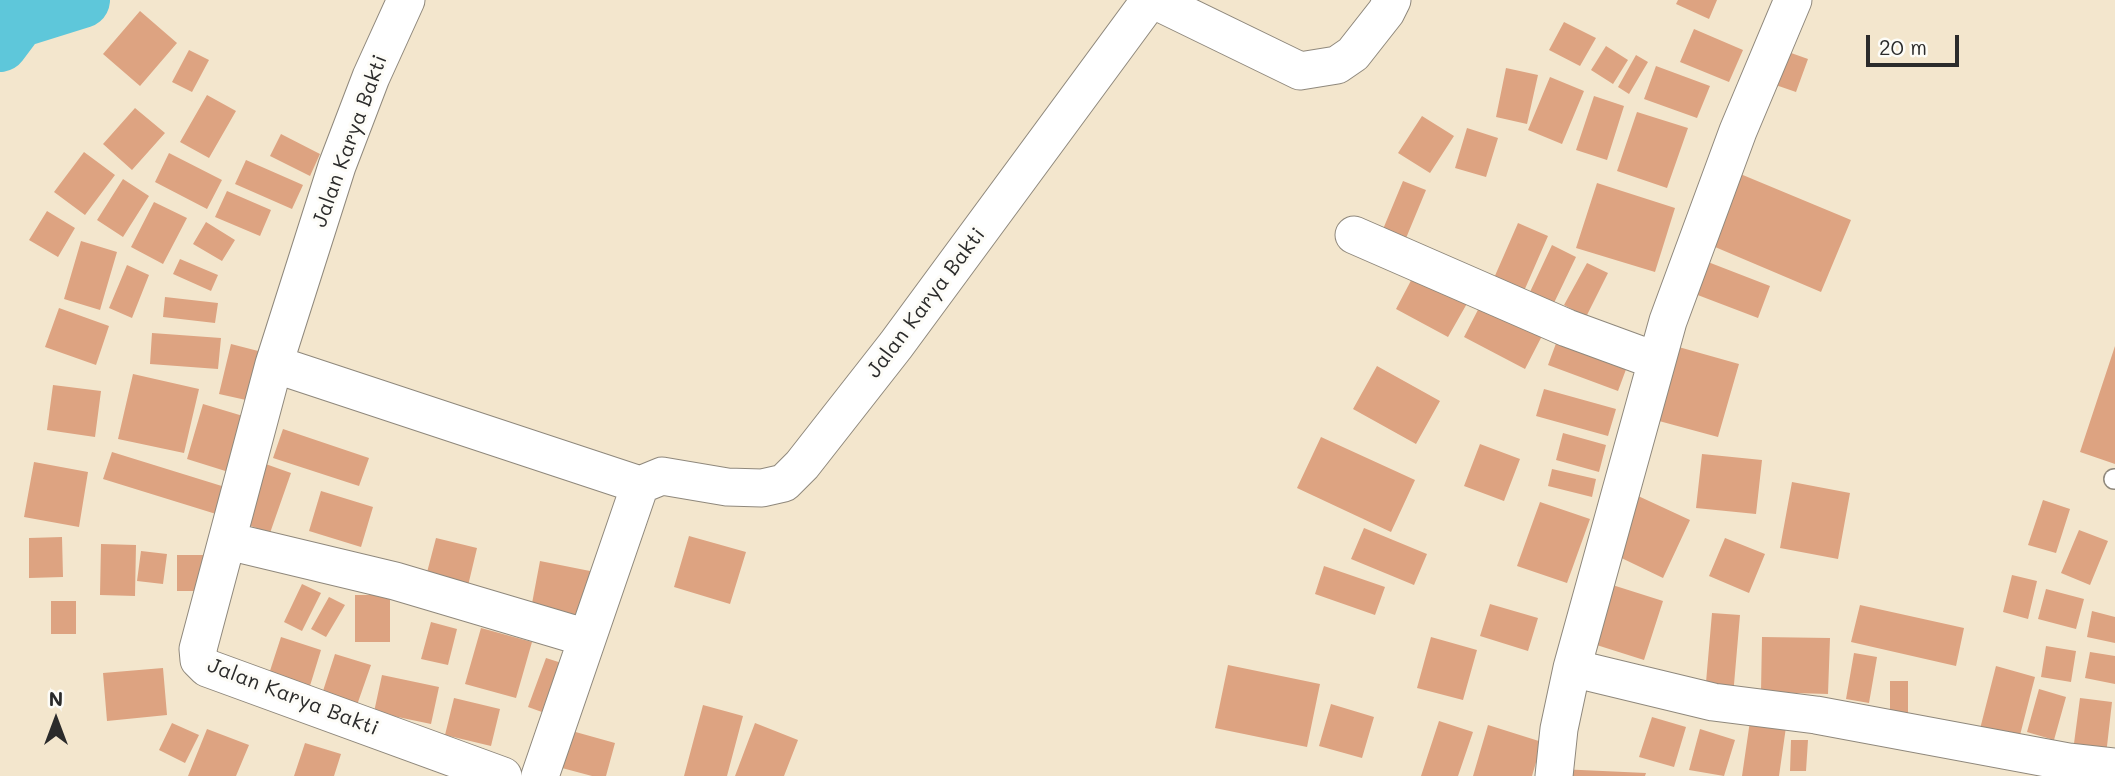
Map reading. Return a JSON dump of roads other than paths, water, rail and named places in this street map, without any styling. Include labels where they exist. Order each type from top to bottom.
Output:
[{"type":"street","name":"Jalan Karya Bakti","points":[[406,0],[371,77],[337,166],[274,364],[228,541],[199,638],[199,660],[207,668],[503,776]]},
{"type":"street","name":"Jalan Karya Bakti","points":[[640,485],[662,476],[727,487],[761,488],[784,483],[802,466],[896,345],[1152,0]]},
{"type":"street","points":[[1152,0],[1300,71],[1337,65],[1353,54],[1386,12],[1392,0]]},
{"type":"street","points":[[1554,776],[1559,729],[1572,668],[1668,321],[1738,131],[1793,0]]},
{"type":"street","points":[[1354,235],[1567,328],[1657,361]]},
{"type":"street","points":[[274,364],[640,485],[540,776]]},
{"type":"street","points":[[228,541],[395,581],[587,638]]},
{"type":"street","points":[[1572,668],[1713,702],[1816,715],[2068,762],[2115,767]]},
{"type":"waterway","points":[[0,44],[18,20],[82,0]]}]
